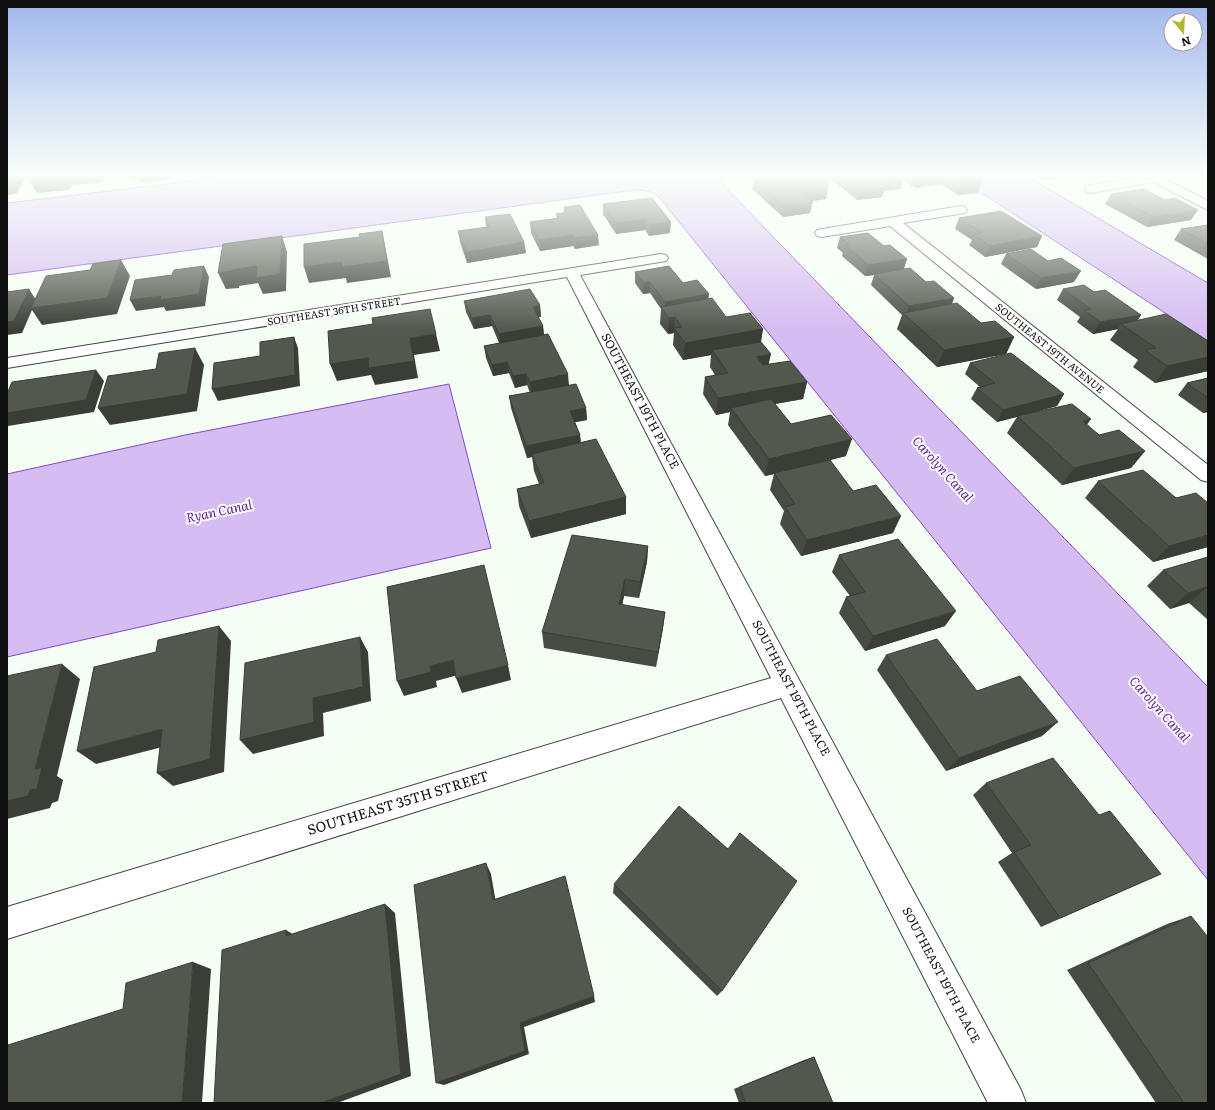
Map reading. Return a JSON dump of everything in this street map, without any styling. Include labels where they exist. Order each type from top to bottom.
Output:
[{"type":"street","points":[[822,233],[861,227]]},
{"type":"street","name":"SOUTHEAST 19TH AVENUE","points":[[898,227],[1208,475]]},
{"type":"street","name":"SOUTHEAST 36TH STREET","points":[[7,364],[661,258]]},
{"type":"street","name":"SOUTHEAST 19TH PLACE","points":[[572,273],[1008,1103]]},
{"type":"street","name":"SOUTHEAST 35TH STREET","points":[[7,922],[789,684]]},
{"type":"water","points":[[7,227],[363,227],[7,275]]},
{"type":"water","name":"Carolyn Canal","points":[[683,227],[763,227],[1208,687],[1208,880]]},
{"type":"water","points":[[1033,227],[1113,227],[1208,283],[1208,341]]},
{"type":"water","name":"Ryan Canal","points":[[449,384],[491,548],[7,657],[7,474],[185,435]]},
{"type":"building","points":[[489,227],[516,227],[524,242],[466,252],[458,231]]},
{"type":"building","points":[[532,227],[593,227],[598,235],[574,238],[573,235],[539,240]]},
{"type":"building","points":[[972,227],[1027,227],[1042,236],[990,246],[974,235],[982,233]]},
{"type":"building","points":[[1208,227],[1208,244],[1181,229]]},
{"type":"building","points":[[382,231],[387,261],[342,267],[342,262],[304,267],[304,244],[360,237],[359,234]]},
{"type":"building","points":[[868,233],[884,246],[890,245],[907,259],[868,265],[845,245],[849,244],[840,237]]},
{"type":"building","points":[[282,236],[280,274],[256,278],[257,266],[218,273],[223,244]]},
{"type":"building","points":[[1031,249],[1048,261],[1061,258],[1081,271],[1041,278],[1006,254]]},
{"type":"building","points":[[121,260],[107,298],[31,308],[46,276],[90,270],[93,264]]},
{"type":"building","points":[[204,266],[199,294],[160,300],[161,296],[130,300],[135,280],[172,275],[174,270]]},
{"type":"building","points":[[669,266],[683,283],[697,280],[709,294],[665,302],[650,282],[644,283],[635,272]]},
{"type":"building","points":[[910,268],[926,282],[934,281],[954,298],[909,306],[874,274]]},
{"type":"building","points":[[1084,285],[1094,292],[1105,290],[1141,315],[1100,322],[1084,310],[1091,309],[1063,289]]},
{"type":"building","points":[[29,289],[14,321],[7,322],[7,292]]},
{"type":"building","points":[[530,289],[540,305],[533,307],[543,326],[499,334],[490,315],[472,318],[464,301]]},
{"type":"building","points":[[712,298],[726,317],[750,313],[763,329],[685,343],[674,328],[682,327],[675,317],[669,318],[661,307]]},
{"type":"building","points":[[957,303],[981,323],[995,321],[1014,337],[944,350],[903,313]]},
{"type":"building","points":[[430,309],[436,334],[410,338],[414,361],[369,368],[368,358],[330,364],[328,331],[373,324],[372,318]]},
{"type":"building","points":[[1166,314],[1208,341],[1208,357],[1167,366],[1145,350],[1156,348],[1121,324]]},
{"type":"building","points":[[548,334],[568,374],[530,382],[526,374],[513,376],[507,362],[492,365],[484,346]]},
{"type":"building","points":[[294,337],[295,375],[212,389],[214,363],[260,356],[260,342]]},
{"type":"building","points":[[761,342],[771,354],[757,357],[763,365],[790,361],[807,382],[718,398],[705,377],[728,373],[712,350]]},
{"type":"building","points":[[195,348],[187,394],[98,408],[108,376],[156,369],[159,353]]},
{"type":"building","points":[[1011,353],[1064,394],[1003,410],[977,388],[995,383],[970,363]]},
{"type":"building","points":[[96,370],[86,400],[7,413],[7,394],[12,382]]},
{"type":"building","points":[[1208,378],[1208,398],[1187,383]]},
{"type":"building","points":[[576,384],[586,408],[570,411],[580,435],[526,446],[509,396]]},
{"type":"building","points":[[771,399],[791,424],[831,415],[852,439],[769,459],[731,408]]},
{"type":"building","points":[[1072,404],[1091,419],[1083,421],[1099,435],[1119,430],[1145,451],[1074,468],[1017,416]]},
{"type":"building","points":[[596,439],[626,497],[529,521],[517,489],[544,483],[532,454]]},
{"type":"building","points":[[830,460],[853,491],[876,485],[901,516],[807,540],[785,507],[795,504],[774,473]]},
{"type":"building","points":[[1143,470],[1176,498],[1196,493],[1208,503],[1208,535],[1169,546],[1098,481]]},
{"type":"building","points":[[572,535],[648,546],[640,582],[625,579],[619,604],[665,612],[658,652],[542,632]]},
{"type":"building","points":[[898,539],[956,611],[873,636],[846,597],[865,592],[839,555]]},
{"type":"building","points":[[1208,557],[1208,587],[1188,593],[1163,570]]},
{"type":"building","points":[[484,565],[508,665],[456,678],[453,660],[430,666],[431,672],[397,681],[387,587]]},
{"type":"building","points":[[219,626],[210,759],[157,773],[162,729],[77,751],[94,667],[156,652],[158,640]]},
{"type":"building","points":[[360,637],[363,687],[313,698],[314,722],[240,740],[245,663]]},
{"type":"building","points":[[937,639],[977,691],[1020,676],[1058,722],[959,758],[886,655]]},
{"type":"building","points":[[62,664],[35,769],[42,767],[37,789],[30,790],[28,796],[7,801],[7,676]]},
{"type":"building","points":[[1053,758],[1099,815],[1110,811],[1161,874],[1060,918],[1014,852],[1031,845],[986,783]]},
{"type":"building","points":[[679,806],[728,849],[740,833],[797,881],[722,991],[614,884]]},
{"type":"building","points":[[486,863],[493,900],[565,876],[594,996],[520,1023],[525,1051],[436,1083],[414,885]]},
{"type":"building","points":[[385,904],[401,1074],[321,1103],[214,1103],[222,950],[286,930],[286,936]]},
{"type":"building","points":[[1191,916],[1208,937],[1208,1103],[1184,1103],[1088,963]]},
{"type":"building","points":[[193,962],[182,1103],[7,1103],[8,1045],[123,1009],[126,983]]},
{"type":"building","points":[[814,1057],[833,1103],[746,1103],[740,1087]]}]
